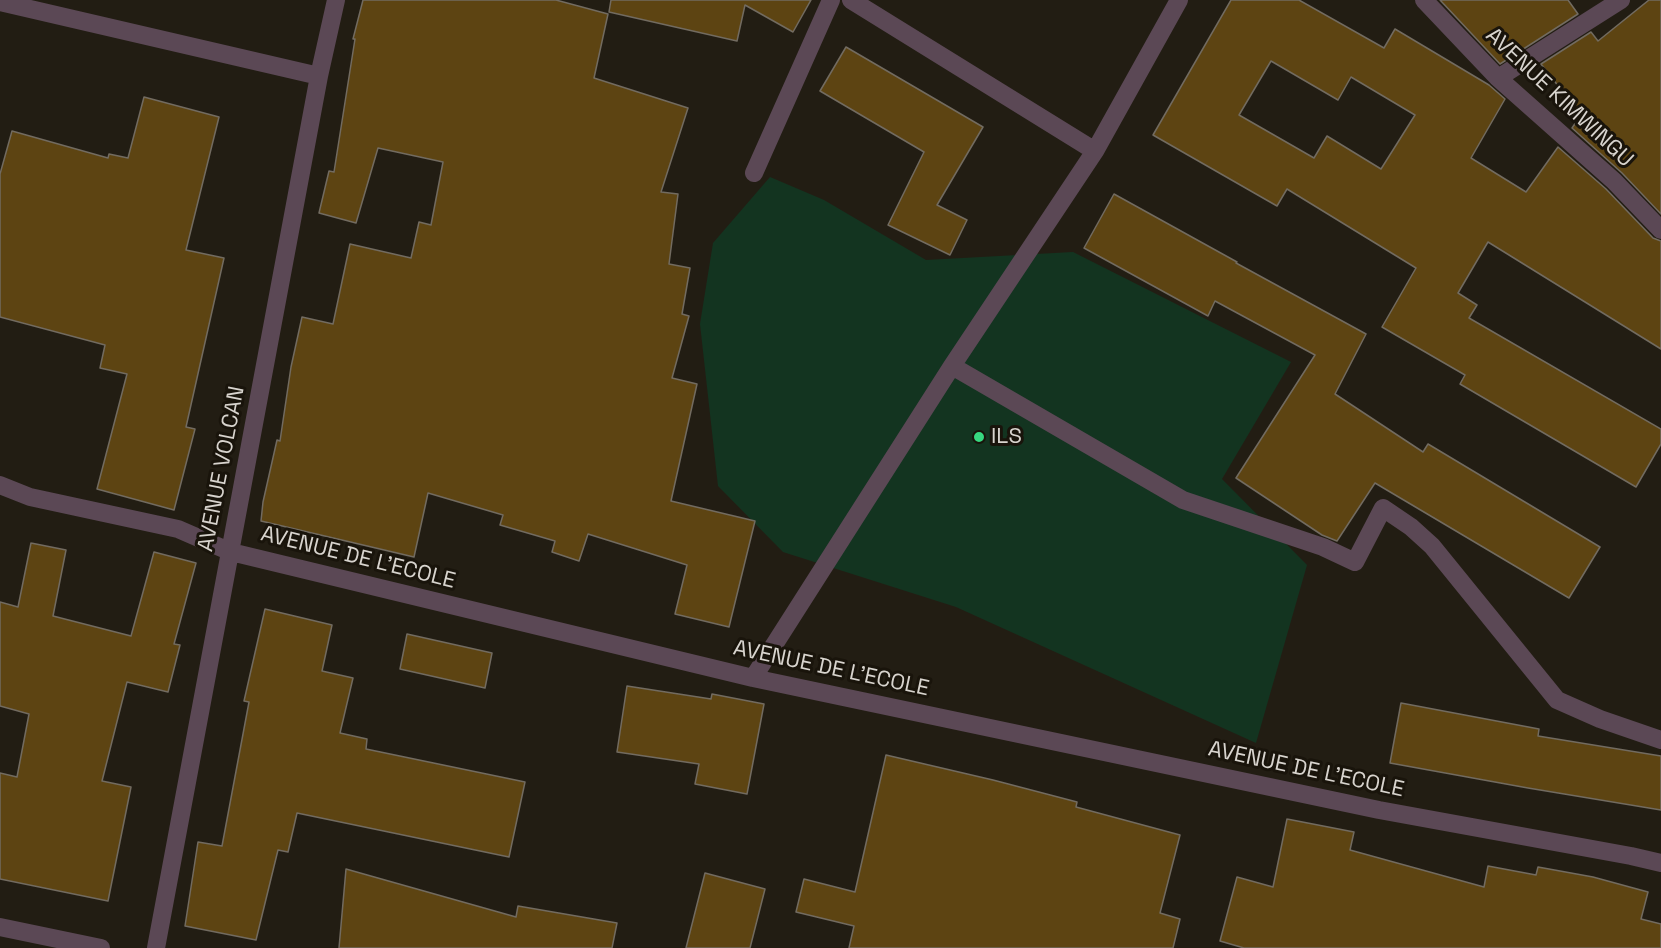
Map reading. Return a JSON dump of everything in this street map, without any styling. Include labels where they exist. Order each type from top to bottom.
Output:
[{"type":"street","name":"AVENUE VOLCAN","points":[[156,948],[319,76],[336,0]]},
{"type":"street","points":[[754,173],[831,0]]},
{"type":"street","points":[[851,0],[1095,151]]},
{"type":"street","points":[[753,678],[952,366],[1095,151],[1179,0]]},
{"type":"street","name":"AVENUE KIMWINGU","points":[[1424,0],[1498,78],[1614,181],[1661,230]]},
{"type":"street","points":[[1498,78],[1622,0]]},
{"type":"street","points":[[0,2],[319,76]]},
{"type":"street","points":[[952,366],[1183,500],[1323,547],[1355,562],[1383,508],[1411,526],[1432,546],[1557,700],[1600,719],[1661,740]]},
{"type":"street","name":"AVENUE DE L'ECOLE","points":[[0,485],[30,497],[178,529],[231,552],[753,678],[1379,810],[1661,863]]},
{"type":"street","points":[[0,927],[101,948]]},
{"type":"green space","name":"ILS","points":[[770,177],[824,200],[926,260],[1073,252],[1291,362],[1222,479],[1307,565],[1256,743],[956,607],[783,552],[718,486],[700,324],[713,243]]},
{"type":"building","points":[[363,0],[556,0],[608,14],[594,78],[688,108],[661,192],[678,194],[669,264],[690,268],[682,314],[689,316],[672,378],[697,384],[671,501],[755,521],[729,627],[675,614],[687,565],[588,534],[579,561],[552,552],[555,541],[500,525],[503,515],[428,493],[414,557],[261,521],[277,440],[280,441],[291,367],[302,317],[333,324],[350,244],[411,258],[419,222],[431,225],[443,162],[378,148],[356,223],[319,213],[329,171],[334,172],[355,39],[353,39]]},
{"type":"building","points":[[611,0],[811,0],[793,32],[745,5],[737,41],[609,12]]},
{"type":"building","points":[[1231,0],[1299,0],[1384,48],[1395,29],[1489,85],[1505,99],[1471,158],[1526,192],[1558,147],[1606,189],[1653,238],[1661,241],[1661,349],[1488,242],[1458,293],[1477,305],[1469,318],[1661,429],[1661,444],[1636,487],[1460,384],[1465,375],[1382,327],[1416,268],[1287,189],[1277,206],[1153,135]],"holes":[[[1271,61],[1338,100],[1351,77],[1415,115],[1381,169],[1327,136],[1314,158],[1239,115]]]},
{"type":"building","points":[[1440,0],[1568,0],[1578,14],[1500,64]]},
{"type":"building","points":[[1649,0],[1661,0],[1661,214],[1622,173],[1572,128],[1581,115],[1541,64],[1591,32],[1598,41]]},
{"type":"building","points":[[846,47],[983,127],[937,205],[967,220],[950,255],[888,225],[924,152],[820,91]]},
{"type":"building","points":[[144,97],[219,117],[186,250],[224,258],[186,427],[195,429],[174,510],[97,489],[127,374],[100,368],[105,345],[0,317],[0,174],[12,131],[108,158],[109,154],[128,158]]},
{"type":"building","points":[[1114,194],[1366,334],[1335,394],[1423,452],[1428,444],[1600,547],[1569,598],[1375,483],[1337,541],[1322,535],[1236,478],[1315,355],[1215,301],[1208,316],[1084,248]]},
{"type":"building","points":[[31,543],[66,550],[53,616],[131,636],[154,552],[196,563],[174,644],[180,645],[168,692],[127,682],[102,781],[131,787],[108,901],[0,879],[0,773],[17,777],[29,714],[0,706],[0,602],[18,607]]},
{"type":"building","points":[[265,609],[332,625],[322,671],[353,678],[340,733],[367,739],[366,749],[525,782],[509,857],[297,813],[288,852],[278,850],[256,940],[185,926],[198,842],[222,846],[249,702],[244,701]]},
{"type":"building","points":[[407,634],[492,653],[485,688],[400,669]]},
{"type":"building","points":[[627,686],[711,699],[712,694],[764,704],[747,794],[695,784],[699,764],[617,752]]},
{"type":"building","points":[[1401,703],[1539,729],[1538,736],[1661,756],[1661,810],[1390,763]]},
{"type":"building","points":[[886,755],[1077,802],[1076,807],[1180,835],[1160,913],[1180,919],[1173,948],[849,948],[854,926],[796,912],[804,879],[855,892]]},
{"type":"building","points":[[1287,819],[1354,832],[1350,850],[1484,887],[1488,866],[1536,875],[1538,867],[1593,877],[1648,892],[1641,919],[1661,924],[1661,948],[1244,948],[1220,941],[1237,877],[1273,887]]},
{"type":"building","points":[[346,869],[516,917],[518,906],[617,923],[612,948],[339,948]]},
{"type":"building","points":[[705,873],[765,889],[750,948],[686,948]]},
{"type":"place","name":"ILS","points":[[979,437]]}]
